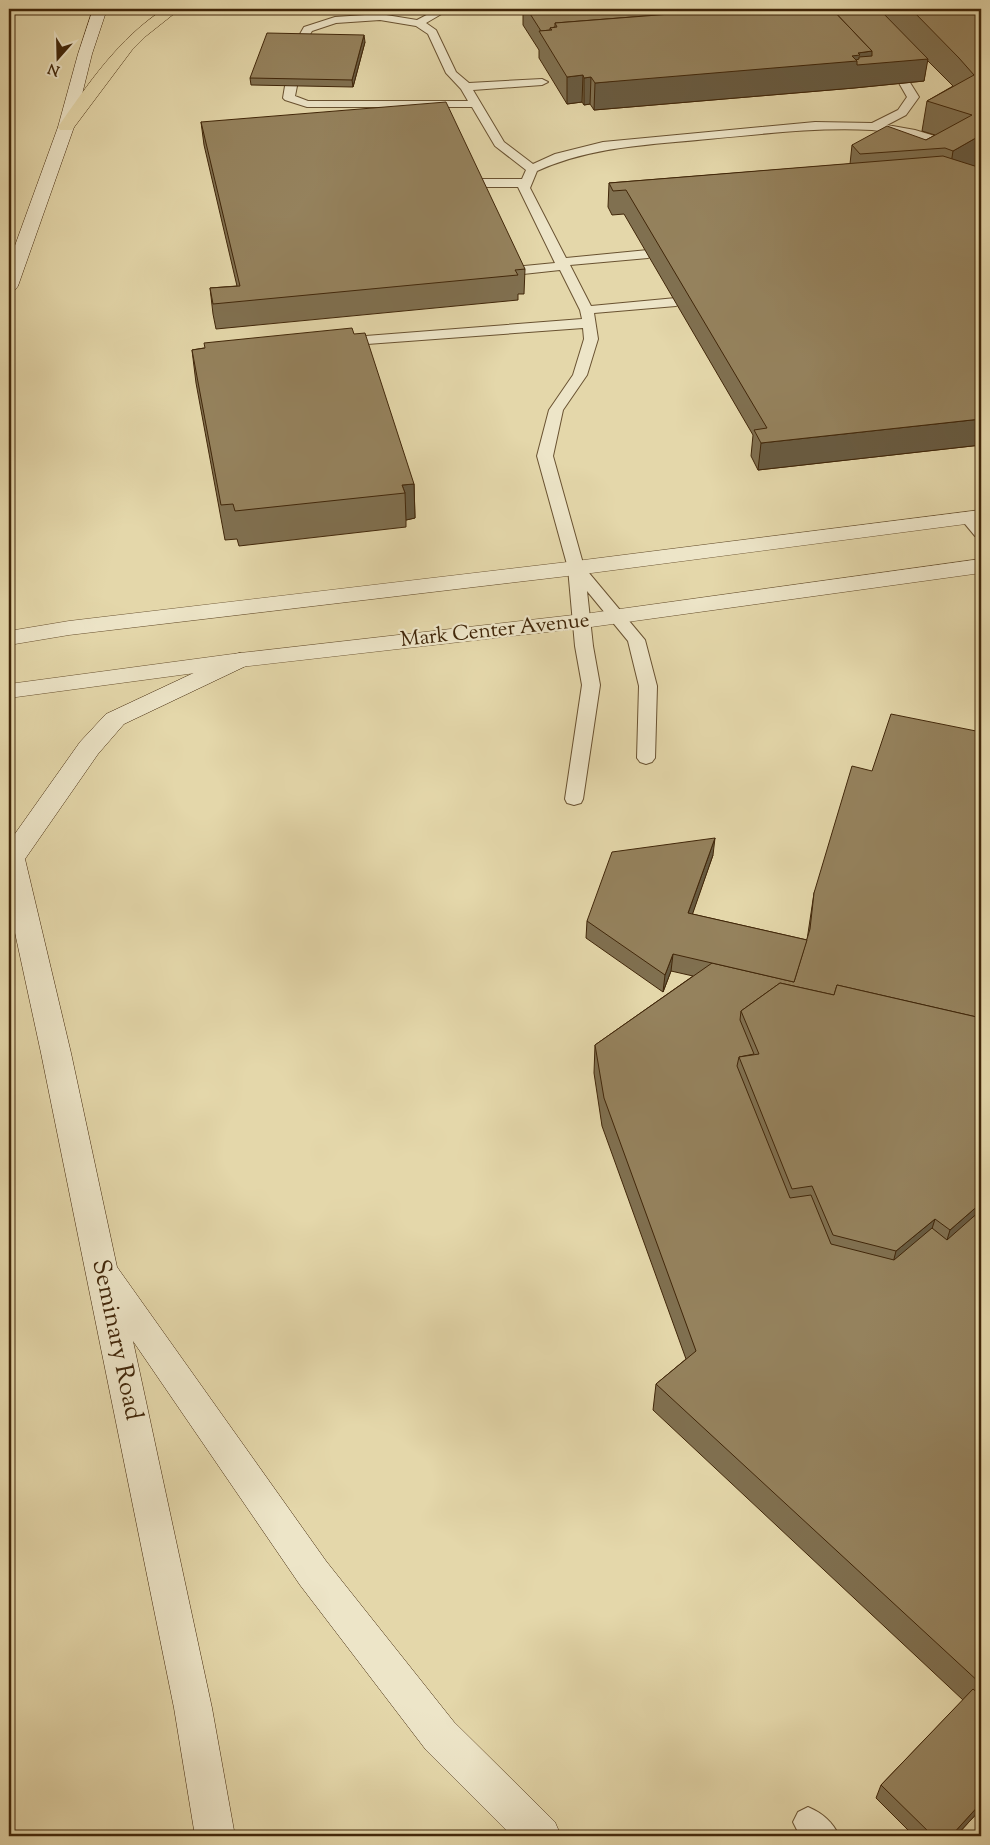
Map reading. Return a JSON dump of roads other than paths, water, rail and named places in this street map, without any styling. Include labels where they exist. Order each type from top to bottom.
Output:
[{"type":"highway","points":[[66,127],[132,40],[154,20],[173,9]]},
{"type":"main road","points":[[9,286],[66,127],[100,9]]},
{"type":"main road","points":[[9,638],[69,628],[977,522]]},
{"type":"main road","name":"Mark Center Avenue","points":[[9,691],[240,660],[616,617],[981,566]]},
{"type":"main road","points":[[10,852],[89,748],[114,719],[240,660]]},
{"type":"main road","name":"Seminary Road","points":[[10,852],[56,1054],[193,1708],[215,1836]]},
{"type":"main road","points":[[100,1267],[313,1573],[440,1736],[541,1836]]},
{"type":"lane","points":[[301,40],[308,29],[359,13],[391,9]]},
{"type":"lane","points":[[419,23],[445,9]]},
{"type":"lane","points":[[335,20],[380,17],[419,23],[432,32],[452,73],[466,87],[499,144],[532,169]]},
{"type":"lane","points":[[466,87],[542,82]]},
{"type":"lane","points":[[873,127],[910,107],[913,97],[905,82]]},
{"type":"lane","points":[[291,86],[289,98],[307,104],[476,104]]},
{"type":"lane","points":[[574,799],[590,685],[576,568],[545,456],[556,410],[580,375],[591,339],[588,316],[524,188],[532,169],[559,157],[603,146],[815,125],[873,127],[915,133],[962,148]]},
{"type":"lane","points":[[873,127],[894,141]]},
{"type":"lane","points":[[474,182],[526,183]]},
{"type":"lane","points":[[514,270],[648,254]]},
{"type":"lane","points":[[328,344],[588,316],[676,302]]},
{"type":"lane","points":[[576,568],[636,640],[648,686],[646,758]]}]
